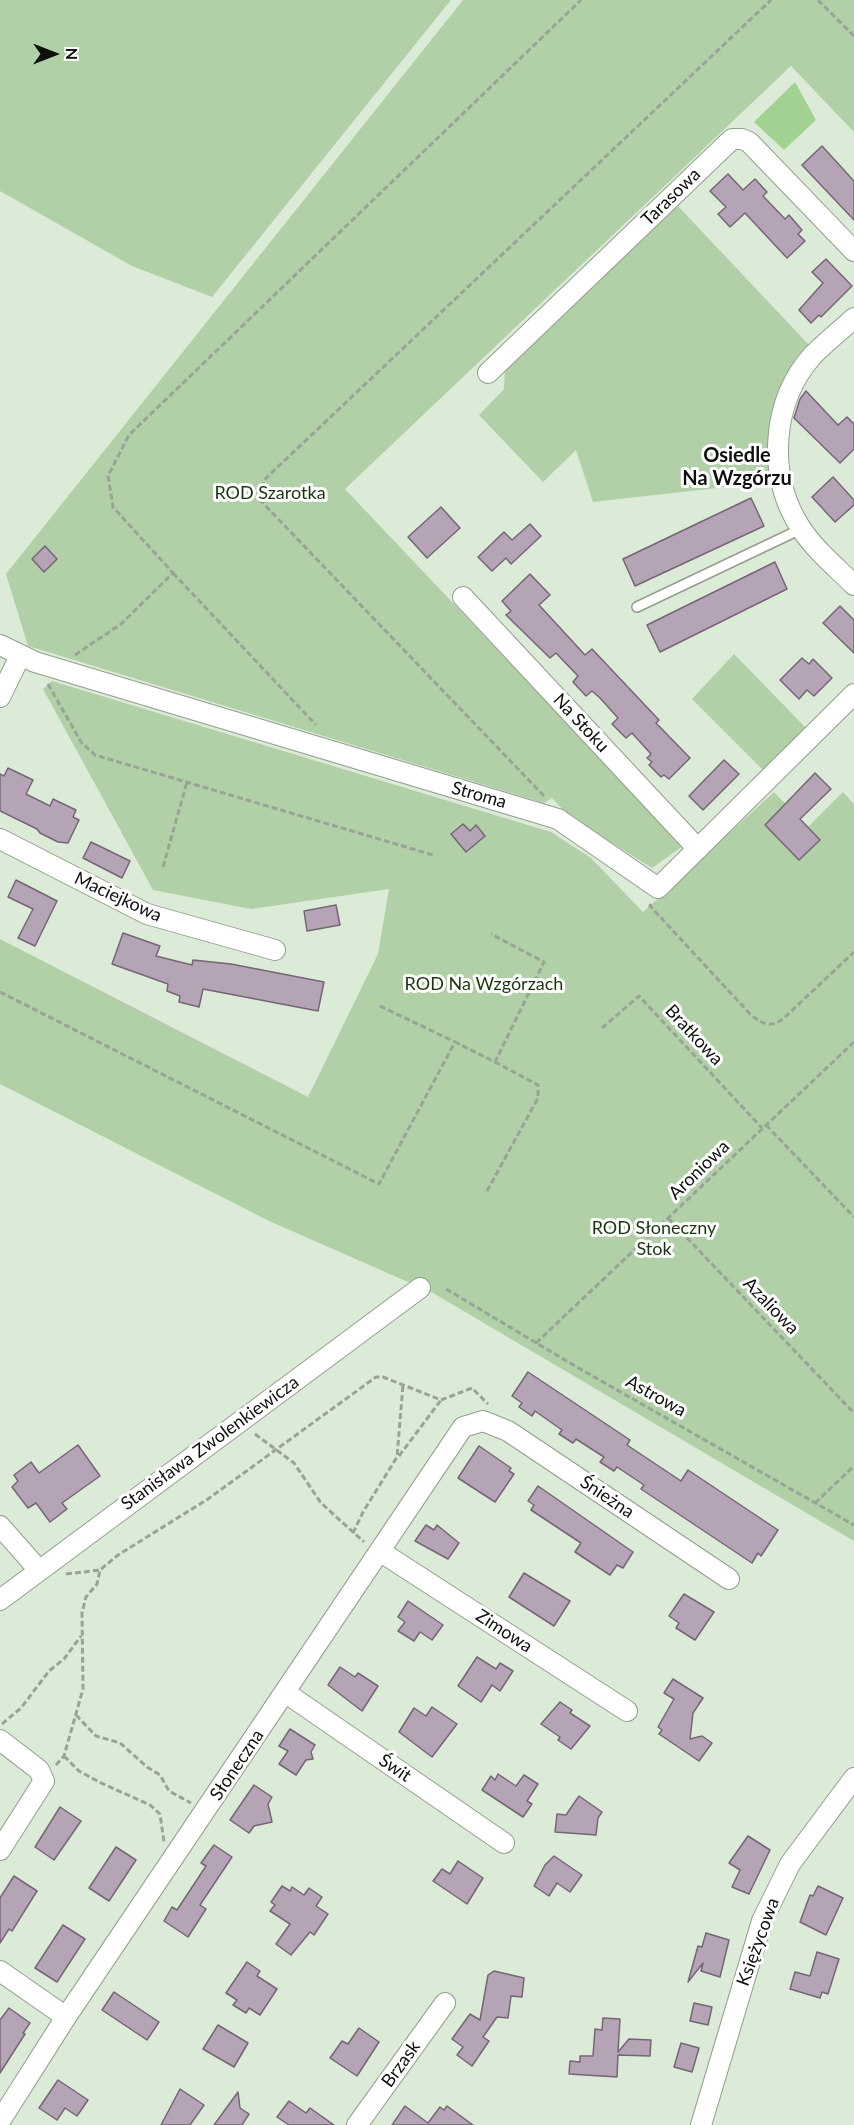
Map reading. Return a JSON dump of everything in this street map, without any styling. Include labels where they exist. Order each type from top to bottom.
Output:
[{"type":"street","name":"Tarasowa","points":[[488,373],[732,139],[749,142],[854,251]]},
{"type":"street","points":[[854,318],[813,356],[798,377],[787,399],[780,425],[777,458],[784,491],[801,529],[854,585]]},
{"type":"street","name":"Na Stoku","points":[[463,597],[698,849]]},
{"type":"street","name":"Stroma","points":[[0,645],[20,656],[558,819],[658,888]]},
{"type":"street","points":[[0,697],[20,656]]},
{"type":"street","points":[[658,888],[854,694]]},
{"type":"street","name":"Maciejkowa","points":[[0,839],[147,914],[275,950]]},
{"type":"street","name":"Stanisława Zwolenkiewicza","points":[[0,1600],[38,1569],[420,1288]]},
{"type":"street","name":"Słoneczna","points":[[0,2121],[66,2017],[463,1427],[489,1423]]},
{"type":"street","name":"Śnieżna","points":[[489,1423],[517,1437],[729,1579]]},
{"type":"street","points":[[0,1526],[38,1569]]},
{"type":"street","name":"Zimowa","points":[[381,1552],[627,1711]]},
{"type":"street","name":"Świt","points":[[286,1693],[504,1843]]},
{"type":"street","points":[[0,1740],[39,1770],[44,1781],[0,1850]]},
{"type":"street","name":"Księżycowa","points":[[701,2125],[762,1921],[790,1864],[854,1778]]},
{"type":"street","points":[[0,1971],[66,2017]]},
{"type":"street","name":"Brzask","points":[[357,2125],[445,2003]]},
{"type":"lane","points":[[637,607],[801,529]]},
{"type":"path","points":[[316,725],[113,507],[108,476],[129,435],[581,0]]},
{"type":"path","points":[[549,801],[259,500],[264,480],[771,0]]},
{"type":"path","points":[[818,0],[854,36]]},
{"type":"path","points":[[173,573],[122,624],[54,666],[48,685],[89,751],[106,759],[433,855]]},
{"type":"path","points":[[163,867],[187,782]]},
{"type":"path","points":[[658,888],[650,906],[751,1016],[765,1024],[776,1024],[783,1019],[854,952]]},
{"type":"path","points":[[491,934],[544,962],[495,1062]]},
{"type":"path","points":[[0,992],[379,1184],[455,1042]]},
{"type":"path","name":"Bratkowa","points":[[602,1028],[639,996],[854,1217]]},
{"type":"path","points":[[380,1006],[538,1085],[538,1098],[487,1191]]},
{"type":"path","name":"Aroniowa","points":[[537,1343],[854,1042]]},
{"type":"path","name":"Azaliowa","points":[[668,1218],[854,1413]]},
{"type":"path","name":"Astrowa","points":[[446,1289],[854,1525]]},
{"type":"path","points":[[44,1781],[64,1756],[83,1689],[82,1613],[86,1597],[97,1584],[100,1570],[118,1555],[208,1499],[376,1377],[383,1377],[441,1400]]},
{"type":"path","points":[[396,1459],[403,1385]]},
{"type":"path","points":[[353,1534],[363,1512],[396,1459],[441,1400],[472,1388],[482,1395],[490,1407],[489,1423]]},
{"type":"path","points":[[240,1422],[294,1463],[321,1503],[353,1534],[381,1552]]},
{"type":"path","points":[[816,1503],[854,1466]]},
{"type":"path","points":[[0,1726],[21,1708],[49,1671],[64,1659],[82,1635]]},
{"type":"path","points":[[76,1715],[96,1736],[120,1743],[137,1760],[160,1776],[170,1791],[206,1811]]},
{"type":"path","points":[[64,1756],[80,1771],[150,1805],[160,1814],[163,1838],[172,1860]]},
{"type":"green space","points":[[0,0],[451,0],[212,297],[132,266],[0,191]]},
{"type":"green space","name":"ROD Szarotka","points":[[463,0],[854,0],[854,132],[791,66],[345,489],[683,846],[652,868],[569,816],[552,798],[544,803],[28,646],[6,574]]},
{"type":"green space","points":[[676,204],[809,345],[787,377],[775,409],[770,443],[770,482],[593,502],[576,450],[543,482],[479,415],[504,389],[505,365]]},
{"type":"green space","points":[[734,654],[807,729],[765,772],[692,699]]},
{"type":"green space","points":[[52,681],[551,832],[591,858],[643,912],[774,792],[808,827],[843,792],[854,804],[854,1541],[433,1293],[269,1221],[0,1084],[0,939],[308,1097],[378,954],[389,889],[251,909],[153,890],[43,689]]},
{"type":"shaded area","points":[[795,82],[816,120],[784,150],[754,122]]},
{"type":"building","points":[[822,146],[854,181],[854,220],[802,165]]},
{"type":"building","points":[[728,174],[743,190],[755,179],[767,192],[763,196],[785,219],[789,215],[802,230],[798,234],[805,241],[787,258],[745,213],[730,227],[718,214],[726,207],[710,191]]},
{"type":"building","points":[[826,259],[852,286],[821,317],[819,315],[811,323],[799,310],[823,283],[812,272]]},
{"type":"building","points":[[806,391],[838,425],[847,417],[854,424],[854,449],[840,463],[794,418],[800,399]]},
{"type":"building","points":[[833,477],[854,500],[854,505],[835,522],[812,497]]},
{"type":"building","points":[[751,498],[764,526],[635,586],[623,559]]},
{"type":"building","points":[[441,507],[460,528],[427,558],[408,537]]},
{"type":"building","points":[[530,524],[541,536],[511,564],[506,558],[492,571],[478,557],[504,532],[512,540]]},
{"type":"building","points":[[45,546],[57,559],[44,572],[32,559]]},
{"type":"building","points":[[775,562],[787,589],[660,652],[647,625]]},
{"type":"building","points":[[530,574],[550,595],[539,605],[585,655],[592,649],[659,720],[656,723],[690,758],[669,779],[664,775],[661,777],[649,765],[652,762],[647,758],[651,754],[632,733],[626,738],[612,724],[618,718],[600,698],[592,691],[586,696],[573,682],[578,676],[556,653],[550,658],[506,615],[511,611],[502,601]]},
{"type":"building","points":[[840,606],[854,620],[854,653],[823,623]]},
{"type":"building","points":[[802,658],[809,664],[813,659],[832,678],[814,696],[807,690],[799,699],[780,680]]},
{"type":"building","points":[[724,760],[739,774],[703,810],[689,796]]},
{"type":"building","points":[[8,768],[33,780],[26,794],[50,806],[53,799],[76,810],[73,817],[79,820],[68,843],[58,842],[0,811],[0,774],[4,776]]},
{"type":"building","points":[[815,773],[831,789],[800,819],[820,840],[799,860],[765,825]]},
{"type":"building","points":[[463,824],[470,831],[476,825],[485,836],[466,852],[451,834]]},
{"type":"building","points":[[91,842],[130,861],[122,878],[83,858]]},
{"type":"building","points":[[16,880],[57,901],[35,946],[18,938],[33,909],[8,897]]},
{"type":"building","points":[[336,905],[340,925],[307,931],[304,911]]},
{"type":"building","points":[[123,933],[160,946],[156,956],[192,965],[193,960],[231,964],[324,982],[318,1011],[203,989],[199,1007],[179,1002],[180,996],[167,991],[168,984],[112,964]]},
{"type":"building","points":[[528,1372],[630,1440],[627,1445],[681,1481],[688,1470],[778,1530],[761,1556],[758,1553],[752,1563],[641,1489],[644,1485],[617,1467],[614,1471],[600,1462],[604,1457],[576,1439],[573,1443],[559,1434],[562,1430],[535,1411],[532,1416],[519,1407],[522,1403],[512,1396]]},
{"type":"building","points":[[78,1445],[100,1476],[62,1503],[67,1509],[50,1522],[36,1503],[28,1508],[12,1487],[18,1481],[14,1475],[31,1462],[39,1473]]},
{"type":"building","points":[[479,1446],[511,1468],[509,1471],[514,1474],[495,1502],[458,1478]]},
{"type":"building","points":[[538,1486],[633,1552],[623,1568],[617,1565],[610,1575],[575,1552],[581,1543],[531,1510],[534,1505],[528,1501]]},
{"type":"building","points":[[426,1525],[434,1530],[437,1525],[459,1543],[448,1559],[415,1541]]},
{"type":"building","points":[[524,1573],[570,1601],[554,1626],[509,1597]]},
{"type":"building","points":[[684,1594],[714,1612],[695,1640],[676,1628],[679,1623],[669,1616]]},
{"type":"building","points":[[408,1601],[443,1625],[432,1640],[420,1632],[414,1641],[398,1631],[405,1622],[398,1617]]},
{"type":"building","points":[[477,1657],[496,1669],[500,1663],[513,1671],[500,1691],[492,1685],[481,1702],[458,1686]]},
{"type":"building","points":[[340,1667],[355,1677],[358,1673],[378,1686],[362,1711],[328,1685]]},
{"type":"building","points":[[673,1679],[703,1698],[693,1713],[690,1739],[702,1736],[712,1743],[699,1761],[659,1734],[662,1730],[658,1727],[674,1699],[664,1693]]},
{"type":"building","points":[[560,1702],[572,1710],[570,1713],[590,1726],[571,1749],[558,1740],[560,1737],[541,1724]]},
{"type":"building","points":[[432,1707],[457,1724],[432,1757],[399,1732],[414,1708],[426,1716]]},
{"type":"building","points":[[290,1729],[315,1745],[311,1752],[313,1759],[306,1760],[296,1775],[279,1764],[288,1751],[279,1746]]},
{"type":"building","points":[[498,1774],[516,1786],[524,1775],[538,1784],[527,1801],[532,1804],[523,1817],[482,1790],[491,1776],[495,1780]]},
{"type":"building","points":[[254,1785],[272,1797],[268,1804],[272,1822],[254,1826],[249,1833],[230,1820]]},
{"type":"building","points":[[579,1796],[602,1812],[598,1818],[596,1835],[555,1832],[557,1814],[566,1815]]},
{"type":"building","points":[[60,1807],[81,1821],[54,1860],[35,1847]]},
{"type":"building","points":[[748,1836],[770,1850],[749,1894],[732,1887],[740,1870],[729,1863]]},
{"type":"building","points":[[214,1845],[232,1857],[200,1905],[206,1909],[188,1937],[164,1921],[172,1907],[177,1910],[206,1866],[201,1863]]},
{"type":"building","points":[[116,1847],[136,1860],[109,1901],[89,1888]]},
{"type":"building","points":[[554,1856],[582,1875],[570,1892],[557,1883],[549,1896],[534,1886],[545,1865]]},
{"type":"building","points":[[458,1861],[483,1878],[467,1904],[433,1881],[442,1869],[450,1874]]},
{"type":"building","points":[[14,1876],[37,1891],[12,1931],[9,1929],[0,1943],[0,1898]]},
{"type":"building","points":[[282,1886],[290,1891],[292,1887],[304,1895],[309,1888],[322,1897],[316,1906],[328,1914],[314,1935],[310,1932],[291,1955],[276,1944],[290,1924],[270,1911],[275,1905],[271,1902]]},
{"type":"building","points":[[818,1886],[843,1898],[826,1935],[800,1922],[810,1895],[813,1896]]},
{"type":"building","points":[[63,1925],[85,1939],[57,1982],[35,1968]]},
{"type":"building","points":[[706,1933],[729,1940],[720,1977],[701,1971],[703,1963],[688,1982],[698,1946],[702,1947]]},
{"type":"building","points":[[817,1952],[839,1959],[828,1994],[822,1992],[820,1998],[790,1989],[795,1972],[810,1976]]},
{"type":"building","points":[[247,1962],[260,1971],[257,1976],[277,1989],[260,2015],[249,2008],[246,2013],[233,2005],[237,2000],[226,1993]]},
{"type":"building","points":[[494,1971],[524,1978],[522,1997],[511,1996],[508,2018],[497,2017],[483,2037],[489,2041],[472,2066],[457,2055],[463,2047],[452,2039],[470,2014],[480,2020],[488,1975]]},
{"type":"building","points":[[114,1992],[159,2022],[147,2040],[102,2010]]},
{"type":"building","points":[[694,2003],[712,2007],[708,2025],[690,2021]]},
{"type":"building","points":[[9,2008],[30,2023],[0,2073],[0,2020]]},
{"type":"building","points":[[603,2018],[620,2019],[618,2052],[629,2039],[651,2040],[650,2056],[618,2055],[617,2077],[569,2074],[570,2061],[580,2062],[580,2056],[593,2056],[595,2029],[602,2030]]},
{"type":"building","points":[[218,2025],[248,2043],[234,2067],[203,2049]]},
{"type":"building","points":[[359,2028],[379,2042],[357,2076],[330,2058],[342,2041],[348,2044]]},
{"type":"building","points":[[681,2043],[699,2048],[692,2072],[674,2067]]},
{"type":"building","points":[[58,2080],[88,2100],[77,2116],[65,2108],[57,2120],[39,2108]]},
{"type":"building","points":[[180,2089],[204,2105],[190,2125],[161,2125]]},
{"type":"building","points":[[238,2092],[240,2108],[249,2114],[242,2125],[214,2125]]},
{"type":"building","points":[[289,2101],[306,2113],[310,2108],[334,2125],[289,2125],[277,2117]]},
{"type":"building","points":[[405,2106],[428,2123],[440,2107],[444,2110],[447,2106],[473,2125],[392,2125]]},
{"type":"district","name":"Osiedle Na Wzgórzu","points":[[737,468]]},
{"type":"park label","name":"ROD Na Wzgórzach","points":[[484,984]]},
{"type":"park label","name":"ROD Słoneczny Stok","points":[[654,1238]]}]
